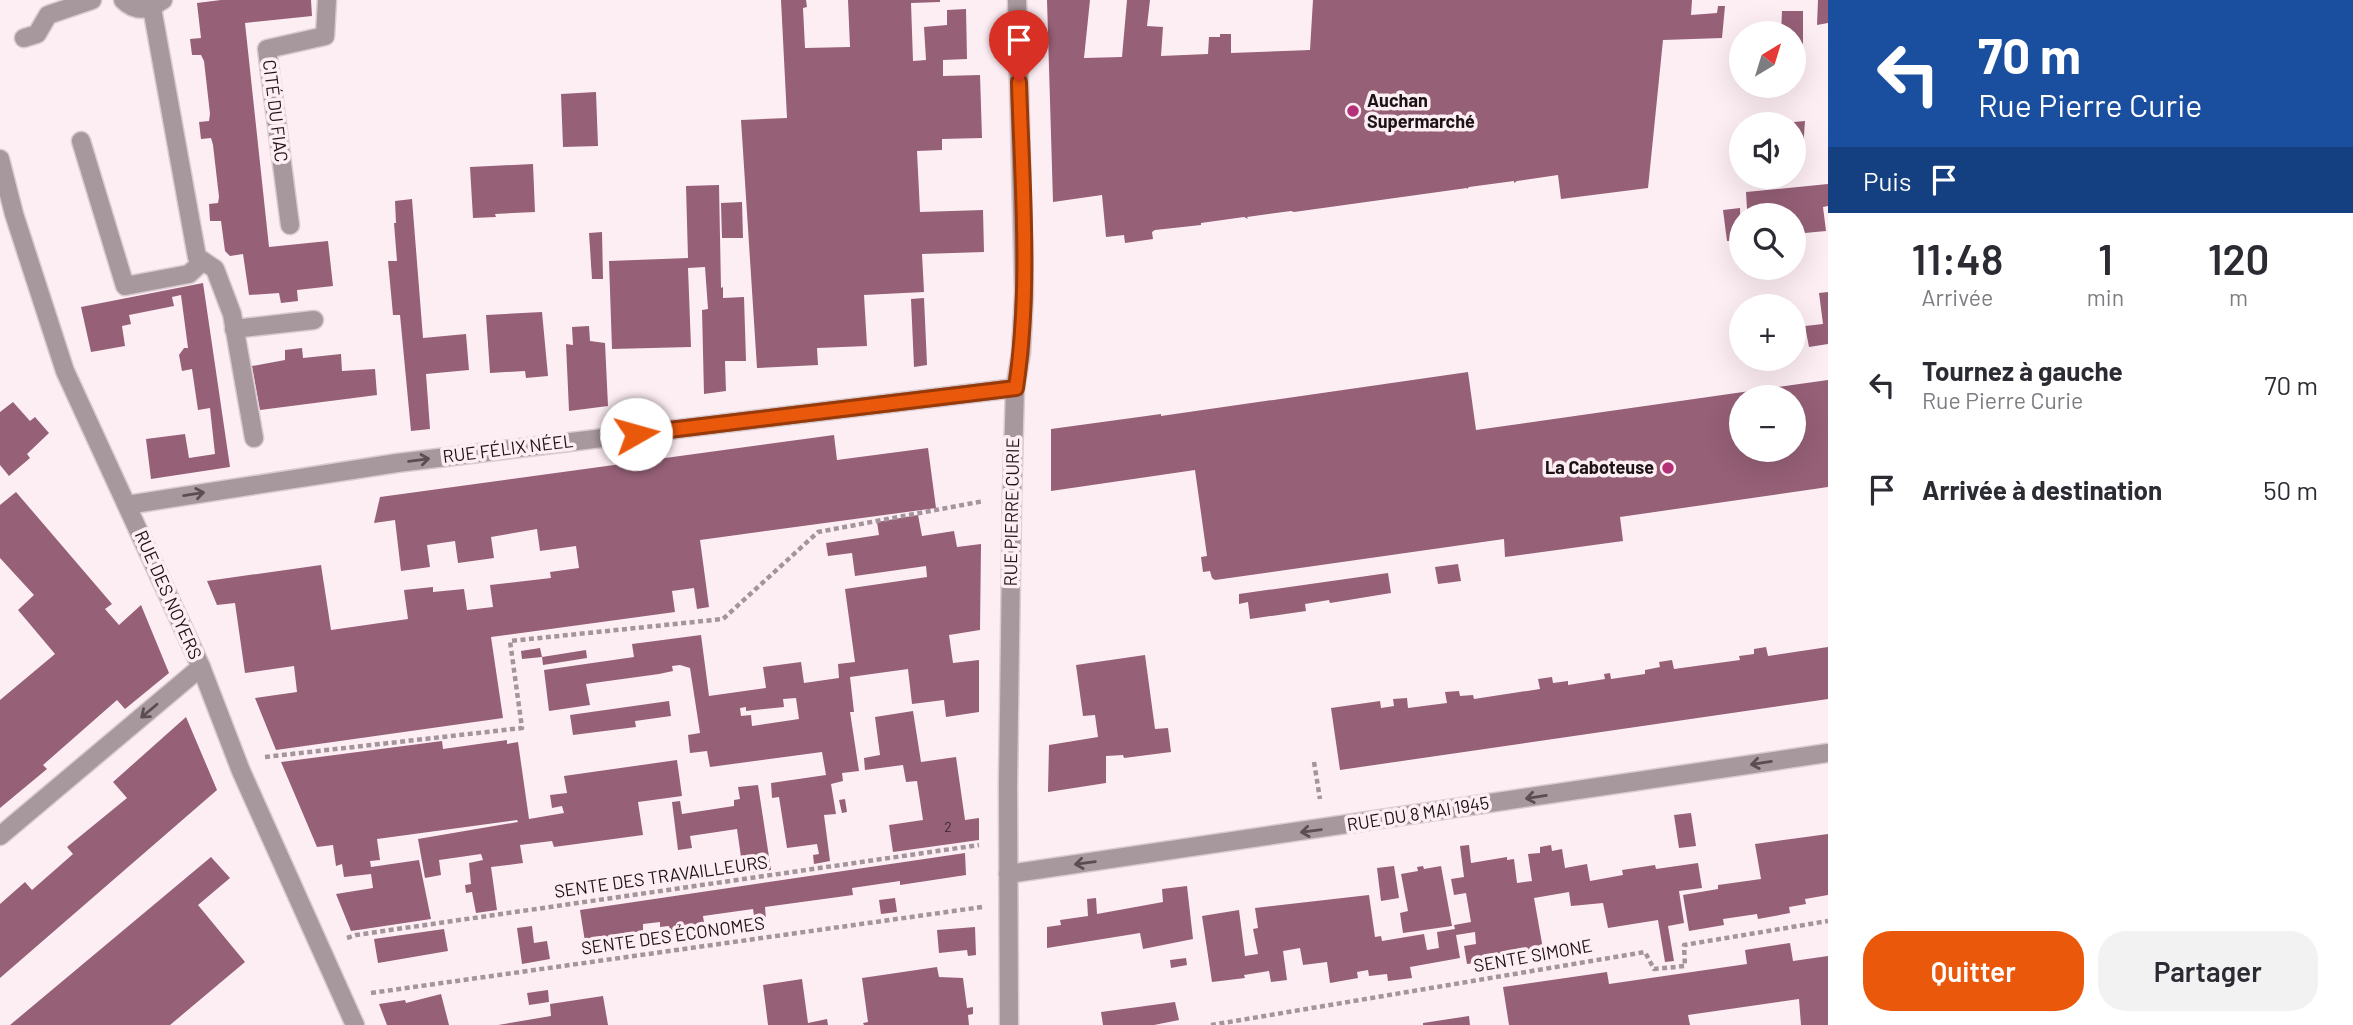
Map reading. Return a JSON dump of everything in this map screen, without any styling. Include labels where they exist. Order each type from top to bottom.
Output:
[{"type":"street","points":[[24,38],[37,34],[48,15],[92,0]]},
{"type":"street","points":[[123,0],[138,9],[157,4],[197,257],[215,269],[232,314],[254,438]]},
{"type":"street","name":"CITÉ DU FIAC","points":[[289,225],[267,49],[325,36],[327,0]]},
{"type":"street","name":"RUE PIERRE CURIE","points":[[1009,1025],[1007,841],[1012,495],[1016,388],[1024,293],[1017,0]]},
{"type":"street","points":[[81,141],[125,286],[189,274],[203,261]]},
{"type":"street","name":"RUE DES NOYERS","points":[[0,159],[14,214],[65,371],[201,667],[237,760],[355,1025]]},
{"type":"street","points":[[234,329],[314,320]]},
{"type":"street","name":"RUE FÉLIX NÉEL","points":[[127,505],[397,463],[1016,388]]},
{"type":"street","points":[[0,836],[201,667]]},
{"type":"street","name":"RUE DU 8 MAI 1945","points":[[1008,874],[1828,753]]},
{"type":"path","points":[[237,760],[522,728],[510,641],[723,619],[818,531],[1012,495]]},
{"type":"path","points":[[1314,762],[1325,828]]},
{"type":"path","name":"SENTE DES TRAVAILLEURS","points":[[320,948],[356,934],[1007,841]]},
{"type":"path","name":"SENTE DES ÉCONOMES","points":[[342,997],[1007,903]]},
{"type":"path","name":"SENTE SIMONE","points":[[1211,1025],[1645,952],[1654,970],[1685,966],[1684,945],[1828,921]]},
{"type":"building","points":[[221,0],[311,0],[312,16],[245,23],[269,247],[328,241],[333,286],[297,290],[298,301],[281,303],[279,293],[249,295],[243,254],[230,256],[225,251],[221,221],[210,221],[209,204],[218,203],[219,197],[213,145],[211,138],[201,139],[199,122],[209,121],[210,114],[204,61],[201,55],[192,55],[190,39],[201,38],[197,3]]},
{"type":"building","points":[[781,0],[806,0],[807,7],[803,8],[805,48],[850,47],[848,0],[940,0],[911,3],[913,61],[926,60],[924,27],[947,25],[947,10],[966,9],[967,59],[943,60],[943,76],[980,75],[982,138],[942,139],[942,150],[917,151],[920,212],[983,210],[984,252],[922,254],[924,292],[864,295],[867,346],[817,348],[818,365],[757,368],[741,120],[787,118]]},
{"type":"building","name":"Auchan Supermarché","points":[[1047,0],[1090,0],[1084,58],[1122,57],[1127,0],[1150,0],[1147,26],[1163,27],[1161,56],[1208,54],[1209,37],[1220,37],[1220,34],[1231,34],[1231,53],[1310,50],[1313,0],[1692,0],[1691,15],[1717,13],[1718,6],[1725,6],[1722,38],[1663,40],[1648,188],[1561,199],[1558,175],[1155,230],[1152,232],[1153,239],[1125,243],[1124,235],[1106,237],[1102,195],[1053,202]]},
{"type":"building","points":[[1818,0],[1828,0],[1828,23],[1817,25]]},
{"type":"building","points":[[1782,11],[1803,11],[1803,21],[1782,21]]},
{"type":"building","points":[[596,92],[598,146],[563,147],[561,94]]},
{"type":"building","points":[[533,164],[535,212],[473,218],[470,167]]},
{"type":"building","points":[[1828,184],[1828,206],[1823,207],[1826,231],[1806,233],[1806,203],[1747,203],[1746,192],[1806,189],[1806,186]]},
{"type":"building","points":[[719,185],[721,288],[723,287],[723,298],[744,297],[746,361],[725,361],[726,391],[704,394],[702,310],[708,309],[705,267],[688,268],[691,347],[612,349],[609,261],[688,258],[686,186]]},
{"type":"building","points":[[412,199],[423,338],[466,334],[469,370],[426,374],[430,429],[411,431],[400,315],[393,315],[388,261],[397,261],[395,201]]},
{"type":"building","points":[[742,202],[743,238],[722,238],[721,203]]},
{"type":"building","points":[[1729,209],[1729,241],[1727,241],[1723,210]]},
{"type":"building","points":[[602,232],[603,279],[592,279],[589,233]]},
{"type":"building","points":[[203,283],[230,467],[151,479],[146,439],[185,434],[189,458],[215,454],[210,408],[198,410],[192,369],[182,371],[179,355],[184,348],[188,348],[181,295],[172,297],[174,306],[129,315],[131,324],[122,326],[125,346],[91,352],[81,307]]},
{"type":"building","points":[[1828,292],[1828,344],[1809,347],[1806,326],[1823,324],[1819,293]]},
{"type":"building","points":[[924,298],[927,365],[914,367],[911,299]]},
{"type":"building","points":[[542,312],[548,376],[526,378],[525,371],[490,373],[486,315]]},
{"type":"building","points":[[589,326],[590,341],[605,343],[608,406],[569,411],[566,344],[573,345],[572,327]]},
{"type":"building","points":[[302,348],[303,358],[341,354],[342,371],[375,369],[377,395],[260,410],[252,366],[285,360],[285,350]]},
{"type":"building","points":[[1468,372],[1476,430],[1729,394],[1729,462],[1806,462],[1806,385],[1793,385],[1828,380],[1828,487],[1620,517],[1623,541],[1505,557],[1504,539],[1215,580],[1210,571],[1203,572],[1201,557],[1207,556],[1195,470],[1051,491],[1051,429]]},
{"type":"building","points":[[13,402],[30,421],[35,417],[49,433],[27,454],[30,458],[9,476],[0,465],[0,412]]},
{"type":"building","points":[[834,435],[837,460],[928,448],[936,508],[700,540],[709,607],[697,609],[694,588],[672,591],[675,612],[491,637],[503,718],[276,750],[255,698],[297,692],[294,666],[245,673],[235,603],[217,605],[207,581],[321,565],[331,630],[408,619],[404,590],[433,587],[433,592],[464,589],[467,610],[493,607],[490,585],[551,578],[550,572],[579,568],[576,546],[540,551],[537,529],[491,537],[494,558],[458,563],[455,541],[427,545],[430,567],[401,571],[395,520],[374,523],[380,497]]},
{"type":"building","points":[[16,492],[112,604],[105,609],[119,625],[141,605],[169,673],[125,709],[117,700],[43,765],[47,769],[0,808],[0,700],[55,654],[18,610],[34,595],[0,558],[0,505]]},
{"type":"building","points":[[918,515],[922,536],[954,531],[957,547],[981,544],[980,630],[949,635],[953,663],[979,660],[979,712],[946,717],[944,700],[912,704],[908,669],[850,677],[854,712],[850,712],[859,771],[842,773],[843,781],[831,784],[836,814],[824,815],[830,861],[814,864],[813,855],[819,854],[817,844],[787,848],[779,797],[772,798],[771,783],[826,775],[822,752],[710,767],[707,751],[690,753],[688,735],[700,733],[690,668],[672,666],[673,671],[659,674],[586,684],[590,705],[549,711],[544,670],[634,657],[632,644],[701,635],[709,696],[766,688],[763,667],[801,662],[804,683],[839,678],[838,664],[855,662],[845,589],[927,577],[926,566],[855,576],[852,553],[828,556],[826,543],[879,535],[877,522]],"holes":[[[796,698],[799,719],[752,726],[751,715],[741,716],[740,708],[746,707],[746,711],[784,707],[783,699]]]},
{"type":"building","points":[[1458,564],[1461,581],[1438,584],[1435,567]]},
{"type":"building","points":[[1388,573],[1391,593],[1330,603],[1329,600],[1305,604],[1306,611],[1250,619],[1248,602],[1239,604],[1239,594]]},
{"type":"building","points":[[1766,647],[1768,656],[1828,647],[1828,699],[1340,770],[1331,708],[1380,701],[1381,708],[1394,706],[1393,699],[1407,698],[1408,708],[1447,703],[1445,692],[1459,691],[1460,696],[1473,695],[1474,699],[1540,689],[1538,679],[1552,677],[1553,683],[1568,681],[1568,685],[1605,679],[1604,674],[1610,673],[1611,679],[1645,674],[1645,670],[1660,667],[1659,662],[1672,660],[1674,669],[1740,660],[1739,656],[1754,654],[1754,649]]},
{"type":"building","points":[[540,648],[542,657],[522,659],[521,651]]},
{"type":"building","points":[[586,650],[587,658],[543,665],[542,657]]},
{"type":"building","points":[[1145,655],[1155,729],[1168,728],[1171,752],[1124,758],[1123,755],[1106,756],[1106,783],[1048,792],[1049,745],[1098,737],[1095,715],[1083,716],[1076,665]]},
{"type":"building","points":[[669,701],[671,716],[635,721],[636,727],[573,735],[570,715]]},
{"type":"building","points":[[913,711],[921,762],[956,757],[965,820],[979,818],[979,840],[893,852],[889,825],[923,820],[917,781],[906,782],[903,765],[865,770],[864,758],[880,755],[875,717]]},
{"type":"building","points":[[186,717],[217,790],[0,978],[0,904],[25,882],[32,890],[73,854],[67,847],[127,798],[113,782]]},
{"type":"building","points":[[507,740],[507,744],[518,742],[529,819],[564,813],[562,806],[552,808],[550,795],[567,793],[564,776],[677,760],[682,796],[638,802],[643,835],[554,847],[552,841],[520,845],[523,863],[491,867],[497,910],[476,913],[472,892],[466,893],[465,885],[471,884],[469,863],[483,860],[481,854],[439,860],[441,875],[425,878],[418,839],[518,822],[517,820],[377,839],[380,860],[370,861],[371,867],[419,860],[431,919],[351,931],[336,894],[373,888],[371,874],[344,877],[342,864],[336,866],[333,845],[317,847],[281,762],[442,741],[443,749]]},
{"type":"building","points":[[758,785],[771,870],[751,873],[750,864],[742,864],[737,829],[690,836],[692,848],[678,850],[672,802],[680,801],[682,814],[734,806],[734,800],[740,799],[738,787]]},
{"type":"building","points":[[845,799],[847,812],[842,813],[839,800]]},
{"type":"building","points":[[1691,813],[1696,846],[1679,848],[1674,815]]},
{"type":"building","points":[[1828,834],[1828,895],[1805,899],[1806,904],[1789,907],[1790,913],[1758,919],[1757,914],[1723,919],[1724,925],[1689,931],[1683,895],[1718,889],[1718,885],[1761,879],[1755,844]]},
{"type":"building","points":[[1469,845],[1471,863],[1507,857],[1507,860],[1514,859],[1517,883],[1532,881],[1528,854],[1540,853],[1540,847],[1551,845],[1552,851],[1562,849],[1565,868],[1587,864],[1590,881],[1623,875],[1622,870],[1655,865],[1656,869],[1698,863],[1702,888],[1679,891],[1684,923],[1668,926],[1674,961],[1665,962],[1658,920],[1608,928],[1603,903],[1571,906],[1569,892],[1534,898],[1543,949],[1526,952],[1527,955],[1467,964],[1464,946],[1476,944],[1475,932],[1456,935],[1460,958],[1410,967],[1412,978],[1388,981],[1387,974],[1369,976],[1368,970],[1357,972],[1358,978],[1330,983],[1327,962],[1303,965],[1300,948],[1283,951],[1287,980],[1271,982],[1269,971],[1244,975],[1245,978],[1212,982],[1202,916],[1239,910],[1245,956],[1258,954],[1253,929],[1258,928],[1255,908],[1369,895],[1375,937],[1381,936],[1382,941],[1424,934],[1427,950],[1439,948],[1437,932],[1455,929],[1454,925],[1471,922],[1466,893],[1454,895],[1451,879],[1464,877],[1460,846]]},
{"type":"building","points":[[965,853],[966,875],[900,885],[900,881],[852,888],[853,895],[765,907],[766,920],[755,922],[753,909],[703,916],[705,929],[670,933],[669,926],[660,927],[660,922],[643,924],[643,931],[621,934],[623,942],[586,948],[580,910]]},
{"type":"building","points":[[211,857],[230,878],[198,905],[245,962],[170,1025],[10,1025]]},
{"type":"building","points":[[1394,866],[1399,898],[1381,901],[1377,868]]},
{"type":"building","points":[[1423,866],[1424,869],[1441,866],[1452,926],[1403,933],[1400,913],[1408,911],[1401,874],[1418,871],[1417,867]]},
{"type":"building","points":[[1187,886],[1193,939],[1143,949],[1140,933],[1047,948],[1047,927],[1061,925],[1060,920],[1088,916],[1087,899],[1096,898],[1097,914],[1163,902],[1162,889]]},
{"type":"building","points":[[895,898],[897,912],[881,914],[879,900]]},
{"type":"building","points":[[532,926],[534,943],[547,941],[550,959],[522,964],[517,928]]},
{"type":"building","points":[[975,927],[976,955],[968,956],[967,950],[939,953],[937,930]]},
{"type":"building","points":[[444,929],[448,951],[378,963],[374,939]]},
{"type":"building","points":[[1790,943],[1793,961],[1828,956],[1828,1025],[1801,1025],[1799,999],[1688,1015],[1690,1025],[1509,1025],[1503,987],[1607,972],[1609,984],[1747,964],[1745,950]]},
{"type":"building","points":[[1186,958],[1187,965],[1171,968],[1170,960]]},
{"type":"building","points":[[937,967],[939,977],[963,978],[967,1008],[973,1007],[973,1014],[968,1015],[969,1025],[864,1025],[863,1023],[868,1022],[862,978]]},
{"type":"building","points":[[802,979],[808,1023],[827,1019],[828,1025],[768,1025],[763,985]]},
{"type":"building","points":[[548,990],[549,1002],[529,1005],[527,993]]},
{"type":"building","points":[[441,994],[449,1025],[387,1025],[379,1004],[405,1000],[406,1003]]},
{"type":"building","points":[[603,996],[608,1025],[498,1025],[551,1016],[550,1004]]},
{"type":"building","points":[[1175,1002],[1179,1020],[1154,1025],[1103,1025],[1101,1012]]},
{"type":"building","points":[[1469,1016],[1470,1025],[1423,1025],[1423,1023]]},
{"type":"place","name":"Auchan Supermarché","points":[[1353,111]]},
{"type":"place","name":"La Caboteuse","points":[[1668,468]]},
{"type":"route","points":[[636,434],[1016,388],[1024,293],[1019,82]]}]
